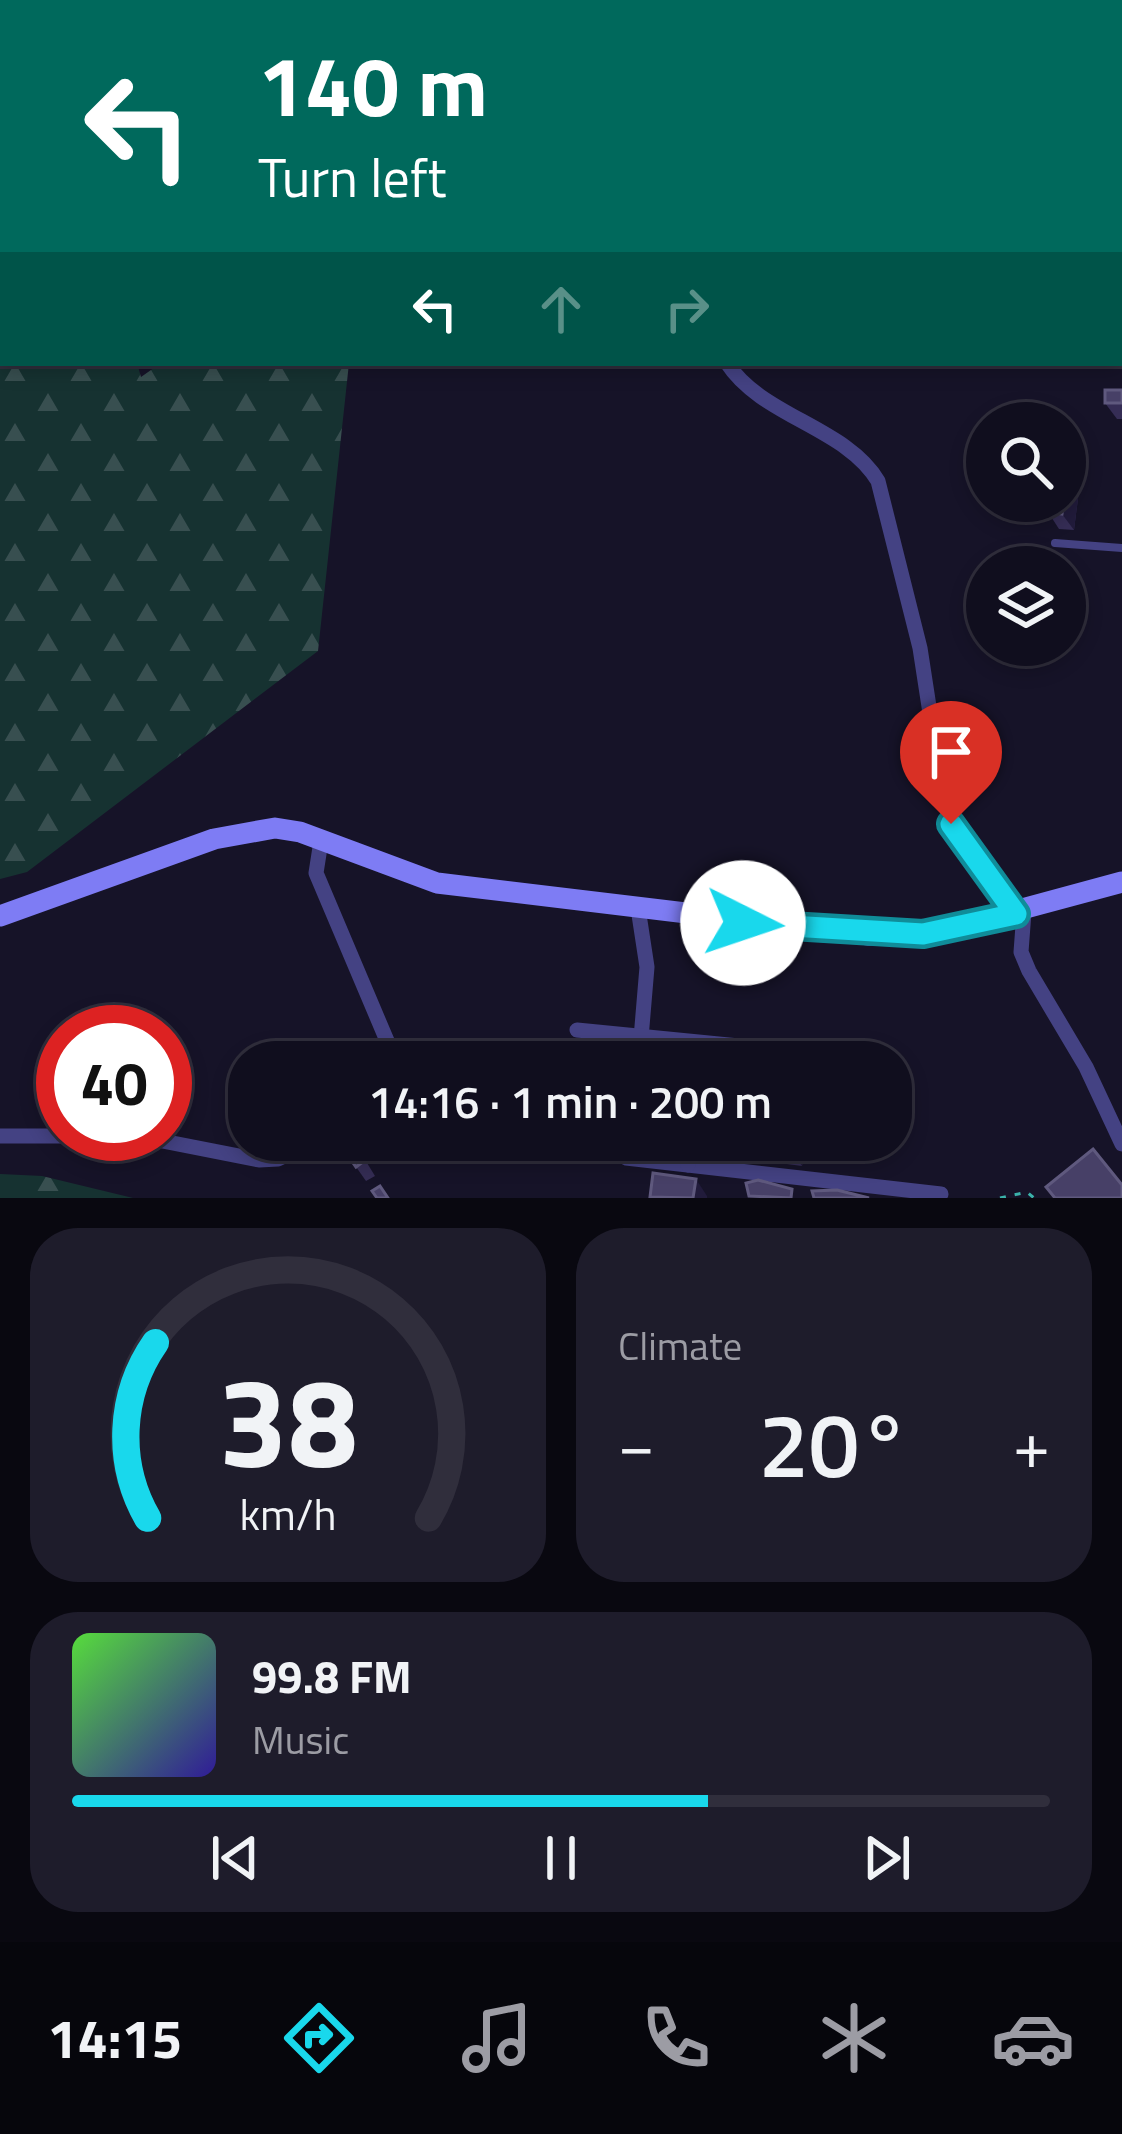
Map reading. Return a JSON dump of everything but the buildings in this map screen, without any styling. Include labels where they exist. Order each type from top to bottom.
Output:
[{"type":"street","points":[[730,366],[752,390],[864,463],[878,481],[920,648],[944,804],[973,859],[1020,913],[1021,952],[1029,971],[1086,1066],[1122,1144]]},
{"type":"street","points":[[0,916],[236,833],[285,828],[437,883],[890,935],[923,934],[1020,913],[1122,882]]},
{"type":"street","points":[[321,841],[316,873],[387,1041]]},
{"type":"street","points":[[638,908],[646,968],[642,1041]]},
{"type":"street","points":[[578,1030],[688,1041]]},
{"type":"street","points":[[0,1136],[136,1136],[228,1154]]},
{"type":"street","points":[[649,1161],[941,1194]]},
{"type":"street","points":[[688,1161],[688,1166]]},
{"type":"lane","points":[[1055,543],[1122,548]]},
{"type":"path","points":[[1000,1198],[1027,1192],[1034,1198]]},
{"type":"green space","points":[[0,366],[138,366],[141,377],[157,366],[349,366],[318,651],[27,872],[0,879]]},
{"type":"green space","points":[[0,1174],[42,1176],[133,1198],[0,1198]]},
{"type":"route","points":[[743,923],[869,935],[923,934],[1016,914],[951,824]]}]
